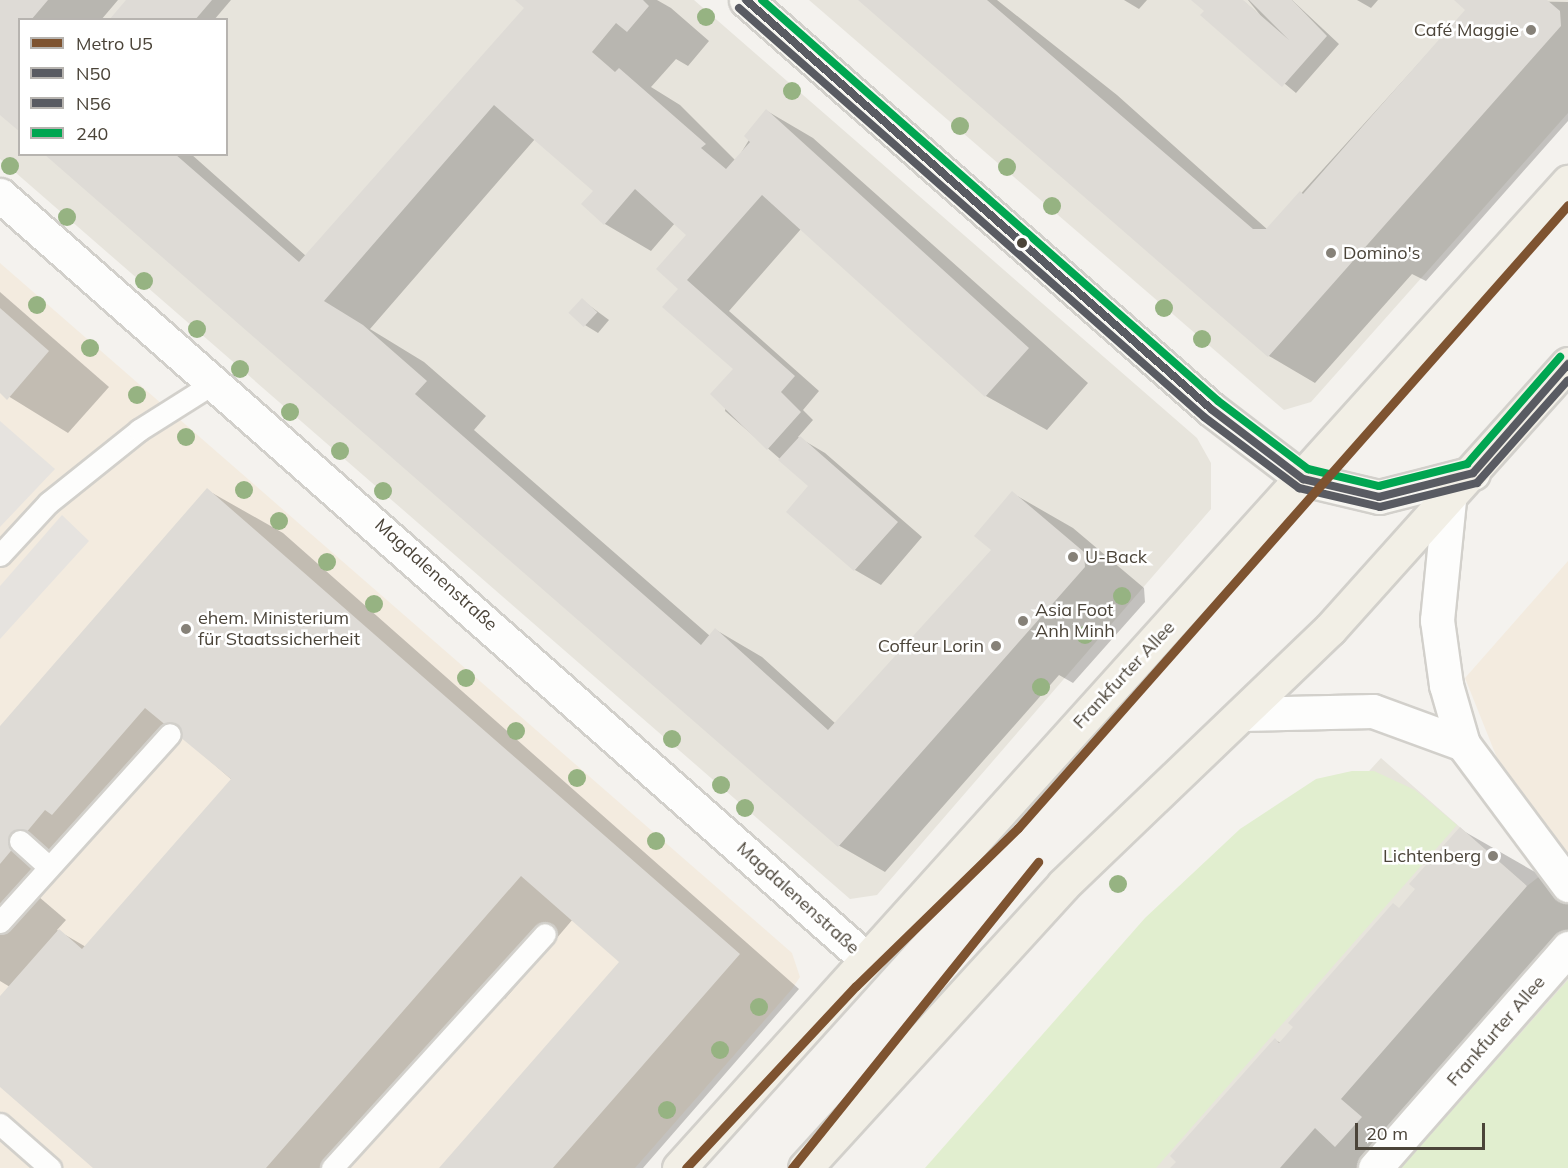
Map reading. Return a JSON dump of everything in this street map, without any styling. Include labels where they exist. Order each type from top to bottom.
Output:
[{"type":"main road","name":"Frankfurter Allee","points":[[680,1168],[866,959],[1303,479],[1568,182]]},
{"type":"main road","points":[[805,1168],[1063,885],[1242,714],[1449,500],[1568,364]]},
{"type":"street","points":[[746,0],[1211,409],[1303,479],[1379,496],[1473,473]]},
{"type":"street","name":"Magdalenenstraße","points":[[0,195],[215,382],[866,959]]},
{"type":"street","points":[[1449,500],[1437,620],[1446,685],[1463,744],[1568,885]]},
{"type":"street","points":[[1242,714],[1373,711],[1463,744]]},
{"type":"street","name":"Frankfurter Allee","points":[[1375,1168],[1568,948]]},
{"type":"lane","points":[[0,555],[66,488],[139,430],[215,382]]},
{"type":"lane","points":[[0,922],[48,866],[170,734]]},
{"type":"lane","points":[[20,841],[48,866]]},
{"type":"lane","points":[[332,1168],[544,934]]},
{"type":"lane","points":[[0,1124],[50,1168]]},
{"type":"shaded area","points":[[0,0],[694,0],[1197,438],[1211,463],[1211,509],[877,895],[850,899],[0,159]]},
{"type":"shaded area","points":[[809,0],[1568,0],[1568,113],[1311,402],[1284,410]]},
{"type":"shaded area","name":"ehem. Ministerium für Staatssicherheit","points":[[0,263],[792,953],[800,977],[792,989],[635,1168],[0,1168]]},
{"type":"shaded area","points":[[0,421],[55,469],[0,527]]},
{"type":"shaded area","points":[[62,515],[89,541],[0,639],[0,586]]},
{"type":"shaded area","points":[[1568,561],[1568,854],[1497,758],[1465,678]]},
{"type":"shaded area","points":[[1381,758],[1527,886],[1568,854],[1568,1168],[1007,1168]]},
{"type":"green space","points":[[1352,771],[1374,771],[1415,790],[1457,825],[1156,1168],[925,1168],[1145,918],[1240,829],[1316,779]]},
{"type":"green space","points":[[1568,980],[1568,1168],[1401,1168]]},
{"type":"building","points":[[0,0],[48,0],[33,18],[18,18],[18,130],[0,115]]},
{"type":"building","points":[[126,0],[212,0],[197,18],[111,18]]},
{"type":"building","points":[[515,0],[643,0],[649,6],[627,32],[616,23],[592,52],[615,72],[619,68],[706,144],[701,148],[726,169],[750,142],[744,136],[766,109],[1029,348],[985,397],[762,195],[687,280],[795,376],[781,392],[801,412],[767,450],[710,394],[733,369],[662,307],[678,289],[656,269],[686,235],[635,189],[604,225],[581,204],[593,191],[494,105],[324,301],[363,325],[427,381],[415,394],[701,645],[715,628],[828,730],[991,550],[974,536],[1012,491],[1084,552],[1085,567],[838,847],[46,156],[177,156],[299,262],[524,8]]},
{"type":"building","points":[[858,0],[987,0],[1253,229],[1266,229],[1300,191],[1303,194],[1465,10],[1454,0],[1547,0],[1560,11],[1561,26],[1268,357]]},
{"type":"building","points":[[1191,0],[1243,0],[1289,40],[1249,0],[1292,0],[1327,36],[1282,87],[1200,15],[1204,11]]},
{"type":"building","points":[[582,298],[597,312],[584,327],[568,313]]},
{"type":"building","points":[[0,308],[49,351],[7,400],[0,393]]},
{"type":"building","points":[[800,436],[898,522],[854,571],[786,512],[808,486],[778,460]]},
{"type":"building","name":"ehem. Ministerium für Staatssicherheit","points":[[207,488],[740,954],[553,1168],[439,1168],[619,962],[521,876],[266,1168],[93,1168],[0,1087],[0,996],[59,929],[82,949],[231,779],[145,708],[52,815],[45,810],[0,864],[0,726]]},
{"type":"building","points":[[1460,827],[1527,886],[1341,1099],[1362,1117],[1335,1147],[1315,1128],[1280,1168],[1170,1168],[1176,1162],[1170,1156],[1275,1038],[1279,1043],[1293,1027],[1288,1023],[1393,903],[1399,908],[1415,889],[1409,884]]},
{"type":"metro line","name":"U5","points":[[686,1168],[856,986],[1018,828],[1568,205]]},
{"type":"metro line","name":"U5","points":[[792,1168],[1038,862]]},
{"type":"transit line","name":"N50","points":[[746,0],[1211,409],[1303,479],[1379,497],[1473,473],[1568,364]]},
{"type":"transit line","name":"240","points":[[762,0],[1218,401],[1308,469],[1379,486],[1467,464],[1560,357]]},
{"type":"transit line","name":"N56","points":[[739,8],[1204,417],[1299,488],[1380,507],[1477,483],[1568,380]]},
{"type":"place","name":"Café Maggie","points":[[1531,30]]},
{"type":"place","name":"Domino's","points":[[1331,253]]},
{"type":"place","name":"U-Back","points":[[1073,557]]},
{"type":"place","name":"Asia Foot Anh Minh","points":[[1023,621]]},
{"type":"place","name":"ehem. Ministerium für Staatssicherheit","points":[[186,629]]},
{"type":"place","name":"Coffeur Lorin","points":[[996,646]]},
{"type":"place","name":"Lichtenberg","points":[[1493,856]]}]
